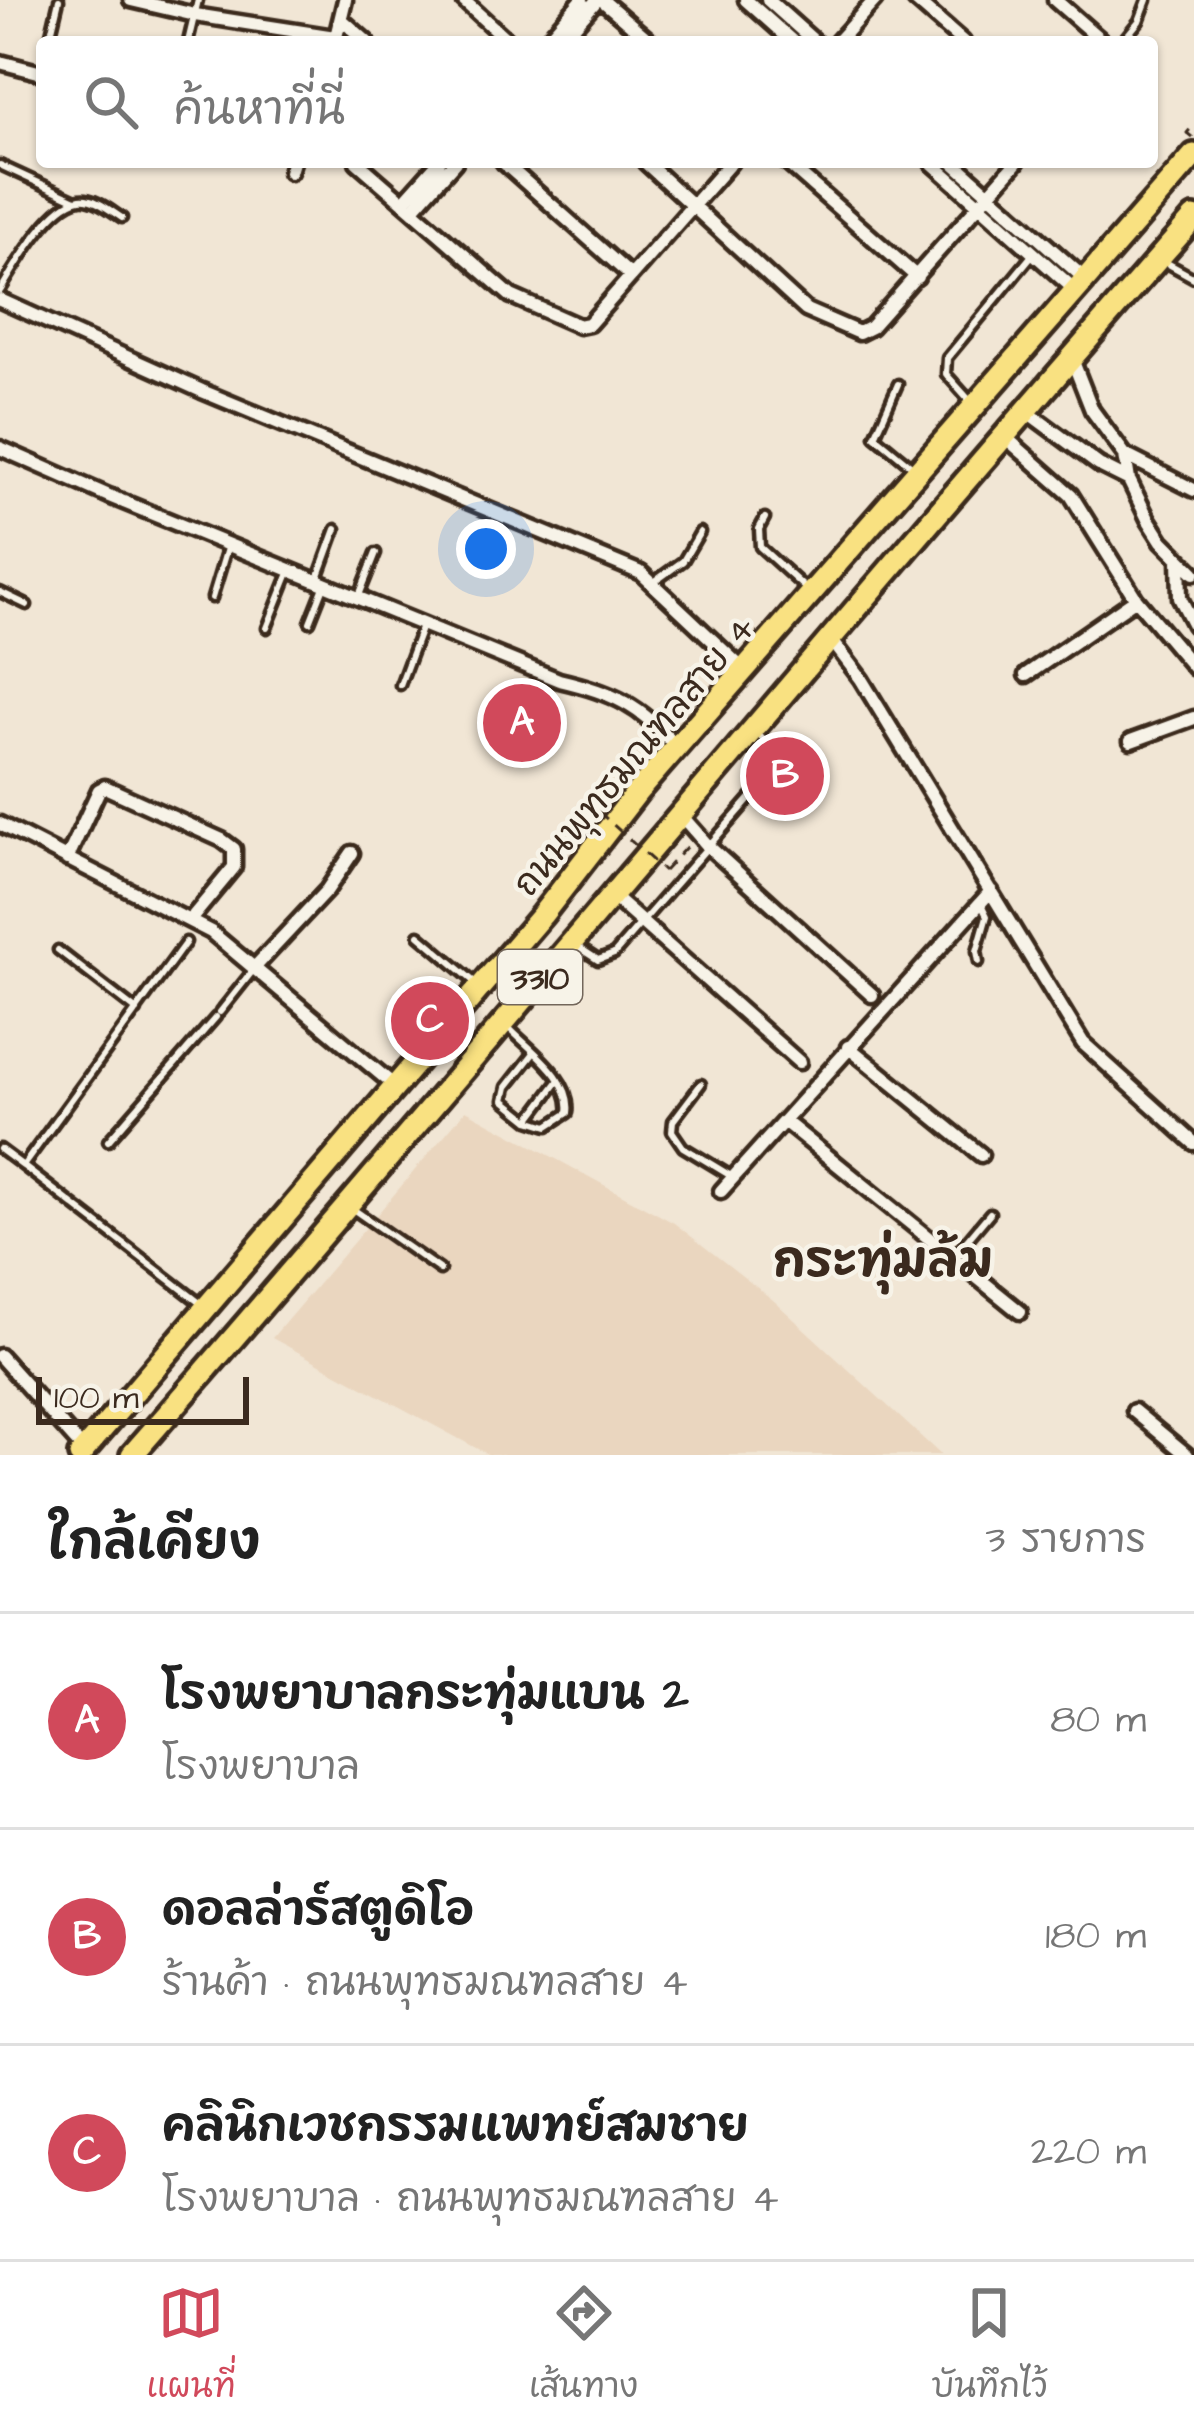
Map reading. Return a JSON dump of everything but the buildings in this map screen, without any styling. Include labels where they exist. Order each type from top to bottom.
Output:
[{"type":"main road","name":"ถนนพุทธมณฑลสาย 4","points":[[82,1453],[481,987],[676,747],[1080,285],[1191,144]]},
{"type":"main road","name":"ถนนพุทธมณฑลสาย 4","points":[[132,1455],[349,1207],[751,727],[1193,221]]},
{"type":"main road","points":[[925,463],[988,455]]},
{"type":"street","points":[[131,0],[196,7],[318,36]]},
{"type":"street","points":[[336,36],[345,0]]},
{"type":"street","points":[[463,0],[502,36]]},
{"type":"street","points":[[550,36],[582,0]]},
{"type":"street","points":[[566,36],[599,0],[644,36]]},
{"type":"street","points":[[746,0],[786,36]]},
{"type":"street","points":[[768,0],[808,36]]},
{"type":"street","points":[[842,36],[875,0]]},
{"type":"street","points":[[914,0],[956,36]]},
{"type":"street","points":[[1055,0],[1096,36]]},
{"type":"street","points":[[341,19],[360,36]]},
{"type":"street","points":[[0,62],[36,71]]},
{"type":"street","points":[[364,168],[511,296],[579,326],[589,324],[726,168]]},
{"type":"street","points":[[409,205],[435,168]]},
{"type":"street","points":[[409,205],[449,168]]},
{"type":"street","points":[[510,168],[631,276]]},
{"type":"street","points":[[652,168],[806,310],[859,333],[871,327],[1012,168]]},
{"type":"street","points":[[793,168],[917,277]]},
{"type":"street","points":[[940,168],[985,200],[1080,285]]},
{"type":"street","points":[[957,168],[1033,254],[1080,285]]},
{"type":"street","points":[[0,296],[202,391],[654,582],[745,671]]},
{"type":"street","points":[[1071,358],[1092,410],[1125,455],[1129,479],[1148,520],[1194,573]]},
{"type":"street","points":[[1026,411],[1099,465],[1129,479]]},
{"type":"street","points":[[1004,436],[1071,495],[1136,599],[1194,668]]},
{"type":"street","points":[[0,448],[422,626],[559,680],[609,692],[640,711],[676,747]]},
{"type":"street","points":[[1125,455],[1194,490]]},
{"type":"street","points":[[1179,559],[1180,598],[1194,625]]},
{"type":"street","points":[[1025,675],[1136,599]]},
{"type":"street","points":[[830,638],[861,679],[985,896],[1092,1055],[1194,1143]]},
{"type":"street","points":[[1131,741],[1194,718]]},
{"type":"street","points":[[67,859],[99,790],[105,787],[222,840],[234,849],[234,867],[191,919]]},
{"type":"street","points":[[679,813],[872,995]]},
{"type":"street","points":[[0,824],[191,919],[256,967],[396,1088]]},
{"type":"street","points":[[256,967],[327,890],[352,854]]},
{"type":"street","points":[[610,894],[799,1062]]},
{"type":"street","points":[[722,1191],[985,896]]},
{"type":"street","points":[[848,1047],[981,1155]]},
{"type":"street","points":[[784,1121],[1020,1312]]},
{"type":"street","points":[[0,1356],[82,1453]]},
{"type":"street","points":[[1134,1411],[1186,1455]]},
{"type":"lane","points":[[51,36],[59,0]]},
{"type":"lane","points":[[1127,36],[1147,0]]},
{"type":"lane","points":[[0,165],[122,218]]},
{"type":"lane","points":[[0,296],[28,245],[76,200]]},
{"type":"lane","points":[[974,405],[946,374],[947,358],[1033,254]]},
{"type":"lane","points":[[1158,258],[1194,278]]},
{"type":"lane","points":[[898,384],[875,436],[925,463]]},
{"type":"lane","points":[[766,518],[759,529],[760,548],[812,594]]},
{"type":"lane","points":[[310,622],[336,530]]},
{"type":"lane","points":[[654,582],[683,561],[700,532]]},
{"type":"lane","points":[[212,598],[228,545]]},
{"type":"lane","points":[[358,598],[376,553]]},
{"type":"lane","points":[[267,628],[290,570]]},
{"type":"lane","points":[[0,592],[27,605]]},
{"type":"lane","points":[[400,685],[422,626]]},
{"type":"lane","points":[[571,941],[598,960],[606,960],[642,922],[703,840],[779,763],[773,746],[751,727]]},
{"type":"lane","points":[[979,962],[977,951],[987,916],[985,896]]},
{"type":"lane","points":[[419,935],[481,987]]},
{"type":"lane","points":[[23,1166],[186,942]]},
{"type":"lane","points":[[58,950],[137,1011]]},
{"type":"lane","points":[[108,1141],[256,967]]},
{"type":"lane","points":[[503,1021],[559,1080],[569,1102],[568,1113],[548,1126],[529,1120],[508,1105],[503,1094],[533,1054]]},
{"type":"lane","points":[[529,1120],[559,1080]]},
{"type":"lane","points":[[701,1084],[673,1120],[672,1130],[683,1147],[734,1178]]},
{"type":"lane","points":[[0,1149],[207,1309]]},
{"type":"lane","points":[[349,1207],[440,1270]]},
{"type":"lane","points":[[953,1257],[990,1213]]},
{"type":"path","points":[[1191,144],[1194,125]]},
{"type":"path","points":[[1191,144],[1194,139]]},
{"type":"path","points":[[598,811],[664,871],[703,840]]},
{"type":"shaded area","points":[[466,1110],[674,1223],[773,1300],[941,1455],[489,1455],[272,1338]]},
{"type":"place","name":"โรงพยาบาลกระทุ่มแบน 2","points":[[522,723]]},
{"type":"place","name":"ดอลล่าร์สตูดิโอ","points":[[785,776]]},
{"type":"place","name":"คลินิกเวชกรรมแพทย์สมชาย","points":[[430,1021]]},
{"type":"district","name":"กระทุ่มล้ม","points":[[883,1259]]}]
